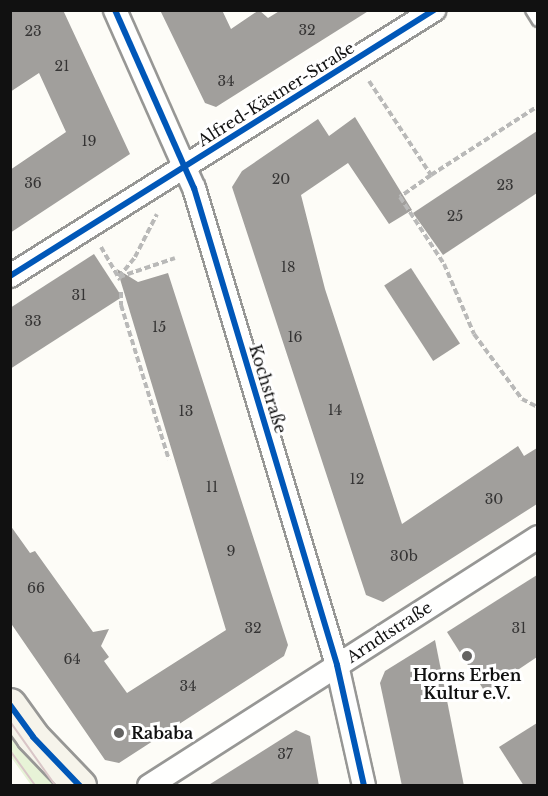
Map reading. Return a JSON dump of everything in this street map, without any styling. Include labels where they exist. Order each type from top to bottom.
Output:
[{"type":"main road","points":[[10,705],[33,737],[80,786]]},
{"type":"street","name":"Kochstraße","points":[[115,10],[185,168],[337,665],[364,786]]},
{"type":"street","name":"Alfred-Kästner-Straße","points":[[10,276],[434,10]]},
{"type":"street","name":"Arndtstraße","points":[[149,786],[537,537]]},
{"type":"lane","points":[[531,10],[537,21]]},
{"type":"path","points":[[356,60],[431,175]]},
{"type":"path","points":[[537,106],[400,196],[444,264],[474,334],[522,399],[537,407]]},
{"type":"path","points":[[119,279],[135,257],[159,209]]},
{"type":"path","points":[[106,257],[119,279]]},
{"type":"path","points":[[119,279],[175,258]]},
{"type":"path","points":[[121,292],[121,305],[169,460]]},
{"type":"green space","points":[[10,714],[61,785],[31,785],[11,757]]},
{"type":"building","points":[[10,10],[63,10],[130,154],[10,233],[10,170],[66,132],[39,73],[10,92]]},
{"type":"building","points":[[160,10],[222,10],[231,29],[259,10],[268,18],[281,10],[370,10],[216,107],[205,103]]},
{"type":"building","points":[[355,117],[412,210],[389,224],[348,163],[301,195],[325,289],[402,524],[518,446],[524,456],[537,448],[537,504],[383,602],[366,595],[232,187],[242,171],[318,119],[329,136]]},
{"type":"building","points":[[537,131],[537,193],[443,255],[413,213]]},
{"type":"building","points":[[94,254],[122,297],[10,369],[10,308]]},
{"type":"building","points":[[411,268],[460,343],[433,361],[384,285]]},
{"type":"building","points":[[117,269],[138,282],[168,273],[288,645],[284,656],[119,763],[105,760],[10,622],[10,525],[30,553],[35,551],[93,632],[109,629],[101,646],[109,657],[104,661],[127,693],[226,630]]},
{"type":"building","points":[[537,575],[537,657],[485,692],[447,632]]},
{"type":"building","points":[[435,640],[464,786],[402,786],[380,683],[385,671]]},
{"type":"building","points":[[537,723],[537,786],[524,786],[499,747]]},
{"type":"building","points":[[296,730],[310,736],[319,786],[207,786]]},
{"type":"tram line","points":[[10,721],[56,786]]},
{"type":"tram line","points":[[10,750],[36,786]]},
{"type":"cycle path","points":[[115,10],[194,188],[337,665],[364,786]]},
{"type":"cycle path","points":[[10,276],[434,10]]},
{"type":"cycle path","points":[[10,705],[33,737],[80,786]]},
{"type":"place","name":"Horns Erben Kultur e.V.","points":[[467,656]]},
{"type":"place","name":"Rababa","points":[[119,733]]}]
